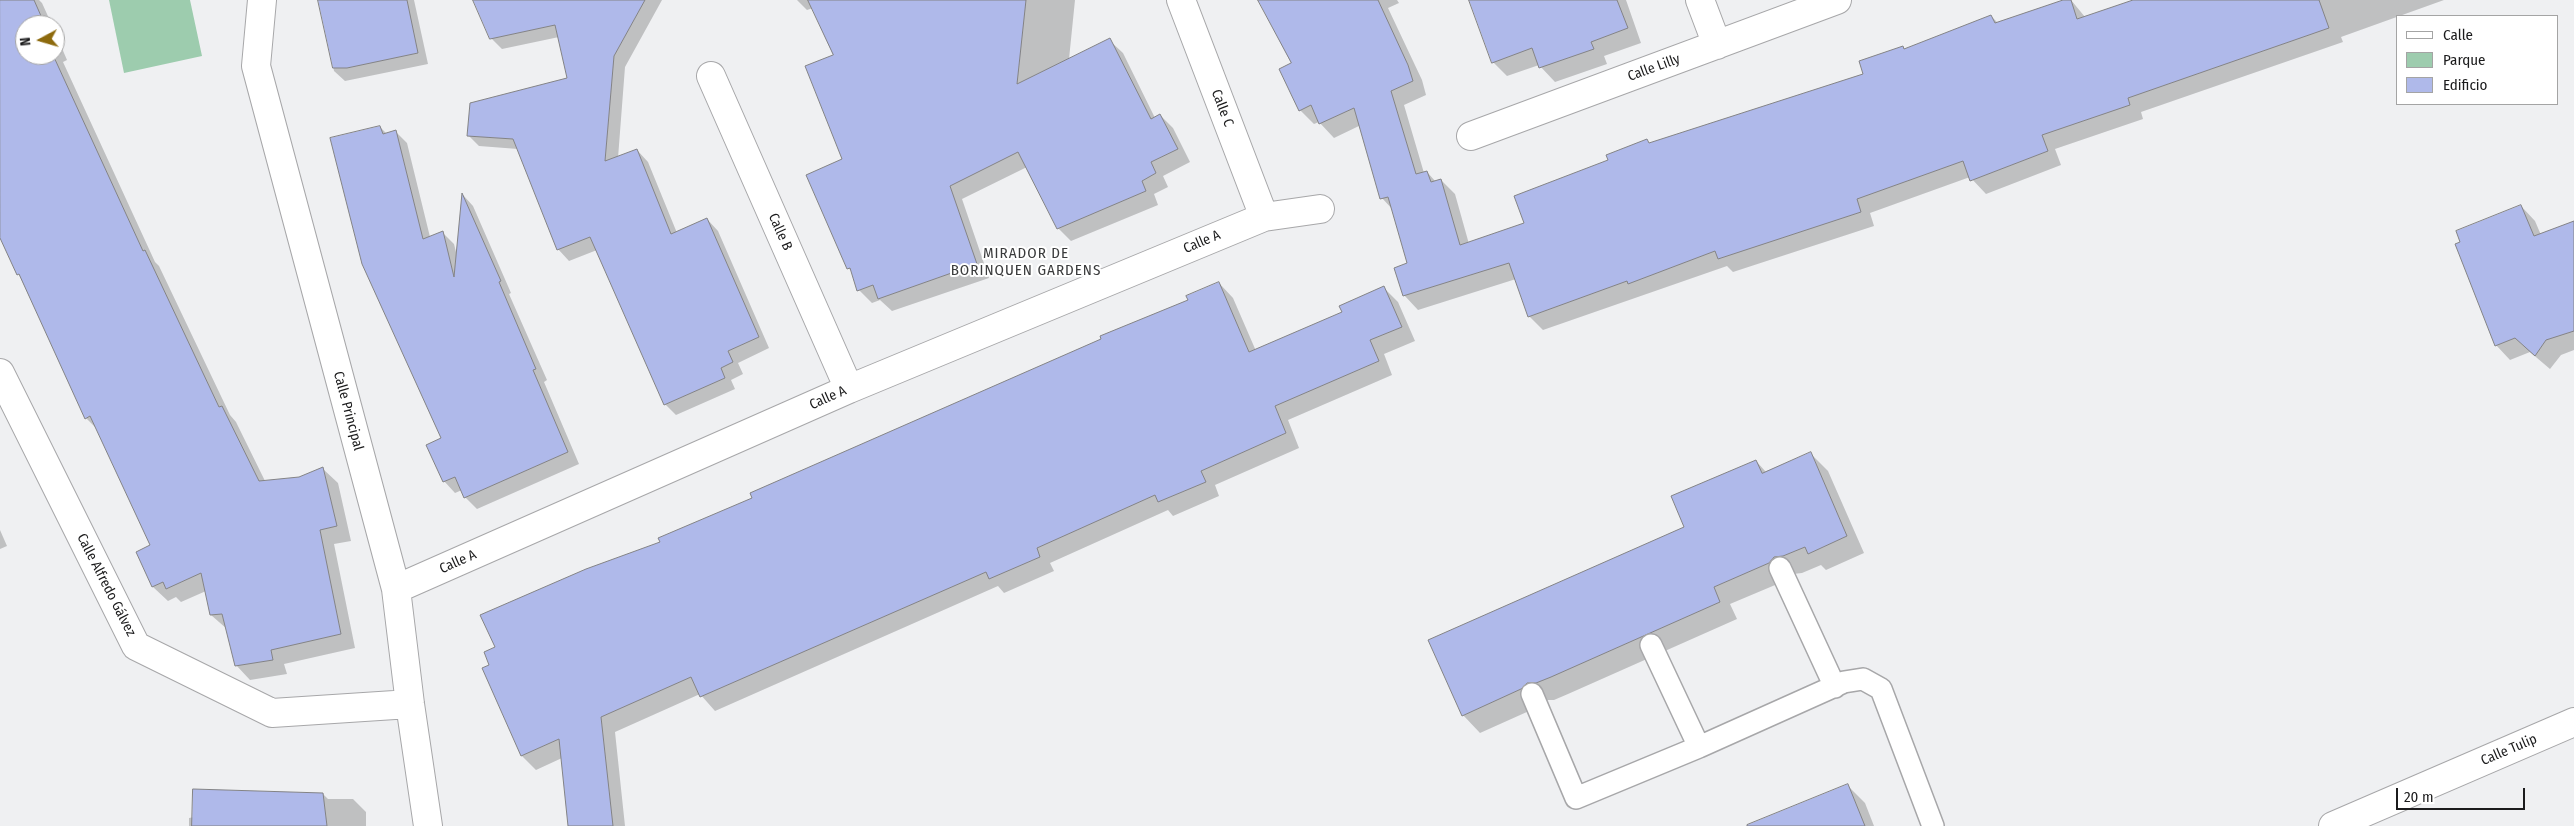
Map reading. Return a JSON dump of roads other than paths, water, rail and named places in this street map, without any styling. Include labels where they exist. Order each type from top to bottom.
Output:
[{"type":"street","name":"Calle Principal","points":[[262,0],[256,66],[396,589],[410,704],[428,826]]},
{"type":"street","name":"Calle C","points":[[1181,0],[1264,216]]},
{"type":"street","points":[[1700,0],[1716,45]]},
{"type":"street","name":"Calle Lilly","points":[[1471,136],[1837,0]]},
{"type":"street","name":"Calle B","points":[[711,76],[849,389]]},
{"type":"street","name":"Calle A","points":[[396,589],[849,389],[1264,216],[1320,209]]},
{"type":"street","name":"Calle Alfredo Gálvez","points":[[0,373],[136,646],[272,713],[410,704]]},
{"type":"street","name":"Calle Tulip","points":[[2334,826],[2572,731]]},
{"type":"lane","points":[[1780,568],[1835,687]]},
{"type":"lane","points":[[1651,645],[1699,748]]},
{"type":"lane","points":[[1532,694],[1576,798],[1699,748],[1844,682],[1863,679],[1881,690],[1933,826]]},
{"type":"district","name":"MIRADOR DE BORINQUEN GARDENS","points":[[1026,262]]}]
